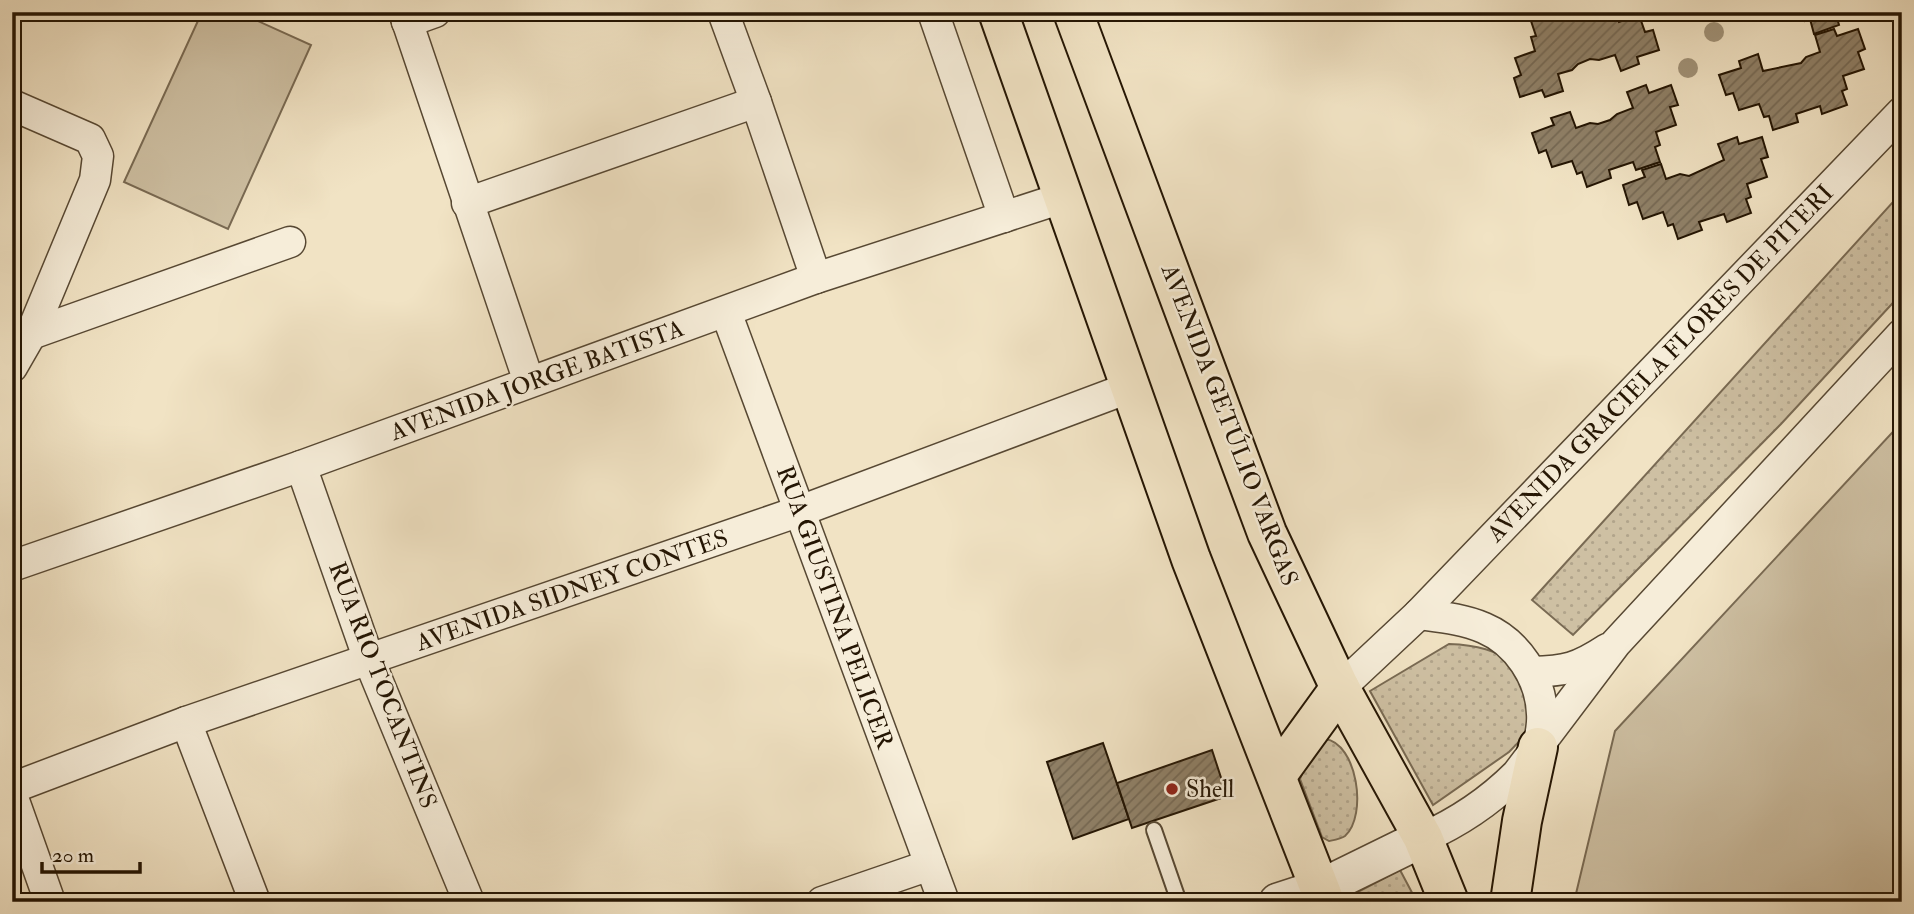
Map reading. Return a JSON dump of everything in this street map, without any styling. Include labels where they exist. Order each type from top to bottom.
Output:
[{"type":"main road","points":[[998,12],[1191,559],[1323,895]]},
{"type":"main road","name":"AVENIDA GETÚLIO VARGAS","points":[[1073,12],[1267,533],[1340,688],[1423,838],[1449,902]]},
{"type":"main road","points":[[1277,775],[1340,688]]},
{"type":"main road","points":[[1510,902],[1522,821],[1538,747]]},
{"type":"street","points":[[435,12],[405,17],[529,382]]},
{"type":"street","points":[[723,12],[816,278]]},
{"type":"street","points":[[933,12],[1004,216]]},
{"type":"street","points":[[467,203],[756,102]]},
{"type":"street","points":[[12,104],[90,139],[99,156],[95,180],[31,334],[12,367]]},
{"type":"street","name":"AVENIDA GRACIELA FLORES DE PITERI","points":[[1340,688],[1419,614],[1902,112]]},
{"type":"street","name":"AVENIDA JORGE BATISTA","points":[[12,565],[301,466],[816,278],[1062,198]]},
{"type":"street","points":[[31,334],[290,242]]},
{"type":"street","name":"RUA GIUSTINA PELICER","points":[[726,312],[944,902]]},
{"type":"street","points":[[1278,902],[1323,895],[1423,838],[1456,823],[1500,792],[1538,747],[1616,643],[1902,334]]},
{"type":"street","name":"AVENIDA SIDNEY CONTES","points":[[12,788],[186,722],[800,510],[1131,387]]},
{"type":"street","name":"RUA RIO TOCANTINS","points":[[301,466],[369,660],[469,902]]},
{"type":"street","points":[[1419,614],[1455,618],[1485,628],[1513,648],[1532,672],[1540,695],[1542,716],[1538,747]]},
{"type":"street","points":[[1532,672],[1556,672],[1582,665],[1616,643]]},
{"type":"street","points":[[186,722],[255,902]]},
{"type":"street","points":[[12,794],[50,902]]},
{"type":"street","points":[[822,902],[930,865]]},
{"type":"lane","points":[[1154,830],[1179,902]]},
{"type":"shaded area","points":[[202,12],[238,12],[311,45],[228,229],[124,182]]},
{"type":"shaded area","points":[[1902,192],[1902,293],[1781,424],[1573,635],[1532,600]]},
{"type":"shaded area","points":[[1902,422],[1902,902],[1574,902],[1615,731]]},
{"type":"shaded area","points":[[1449,644],[1486,649],[1520,665],[1535,725],[1509,752],[1433,805],[1370,691]]},
{"type":"shaded area","points":[[1325,739],[1336,743],[1345,753],[1356,781],[1357,797],[1352,826],[1345,836],[1329,841],[1322,837],[1300,779],[1314,744]]},
{"type":"shaded area","points":[[1400,870],[1417,902],[1349,902],[1348,897]]},
{"type":"building","points":[[1583,12],[1616,12],[1619,22],[1639,15],[1645,32],[1653,30],[1659,50],[1637,57],[1639,64],[1621,71],[1615,55],[1599,60],[1590,59],[1572,70],[1558,74],[1563,91],[1545,97],[1542,90],[1520,97],[1514,78],[1521,75],[1515,58],[1535,51],[1531,37],[1536,36],[1531,21],[1555,13],[1558,20]]},
{"type":"building","points":[[1802,12],[1852,12],[1837,18],[1839,25],[1814,34],[1810,19],[1805,21]]},
{"type":"building","points":[[1834,29],[1837,36],[1858,29],[1865,49],[1858,52],[1864,69],[1843,76],[1847,89],[1842,91],[1847,105],[1822,114],[1820,106],[1796,114],[1798,122],[1773,130],[1769,116],[1764,117],[1759,104],[1739,110],[1733,93],[1726,95],[1719,75],[1741,68],[1739,61],[1758,54],[1763,71],[1801,63],[1806,57],[1820,52],[1815,35]]},
{"type":"building","points":[[1646,85],[1649,93],[1671,85],[1678,105],[1670,107],[1676,125],[1656,132],[1660,145],[1655,147],[1660,162],[1636,170],[1633,162],[1609,170],[1611,178],[1587,187],[1582,172],[1577,174],[1572,161],[1552,167],[1546,150],[1539,153],[1532,133],[1554,125],[1551,118],[1570,112],[1576,128],[1610,120],[1633,108],[1627,92]]},
{"type":"building","points":[[1737,137],[1739,144],[1762,137],[1768,157],[1761,159],[1767,177],[1747,184],[1751,197],[1746,199],[1751,213],[1727,222],[1724,214],[1699,222],[1702,230],[1678,239],[1673,224],[1668,226],[1663,212],[1643,219],[1637,202],[1629,205],[1623,185],[1645,177],[1642,170],[1661,164],[1666,179],[1680,174],[1689,176],[1724,160],[1718,144]]},
{"type":"building","points":[[1103,743],[1129,819],[1073,839],[1047,762]]},
{"type":"building","name":"Shell","points":[[1212,750],[1227,796],[1132,828],[1117,783]]},
{"type":"place","name":"Shell","points":[[1172,789]]}]
